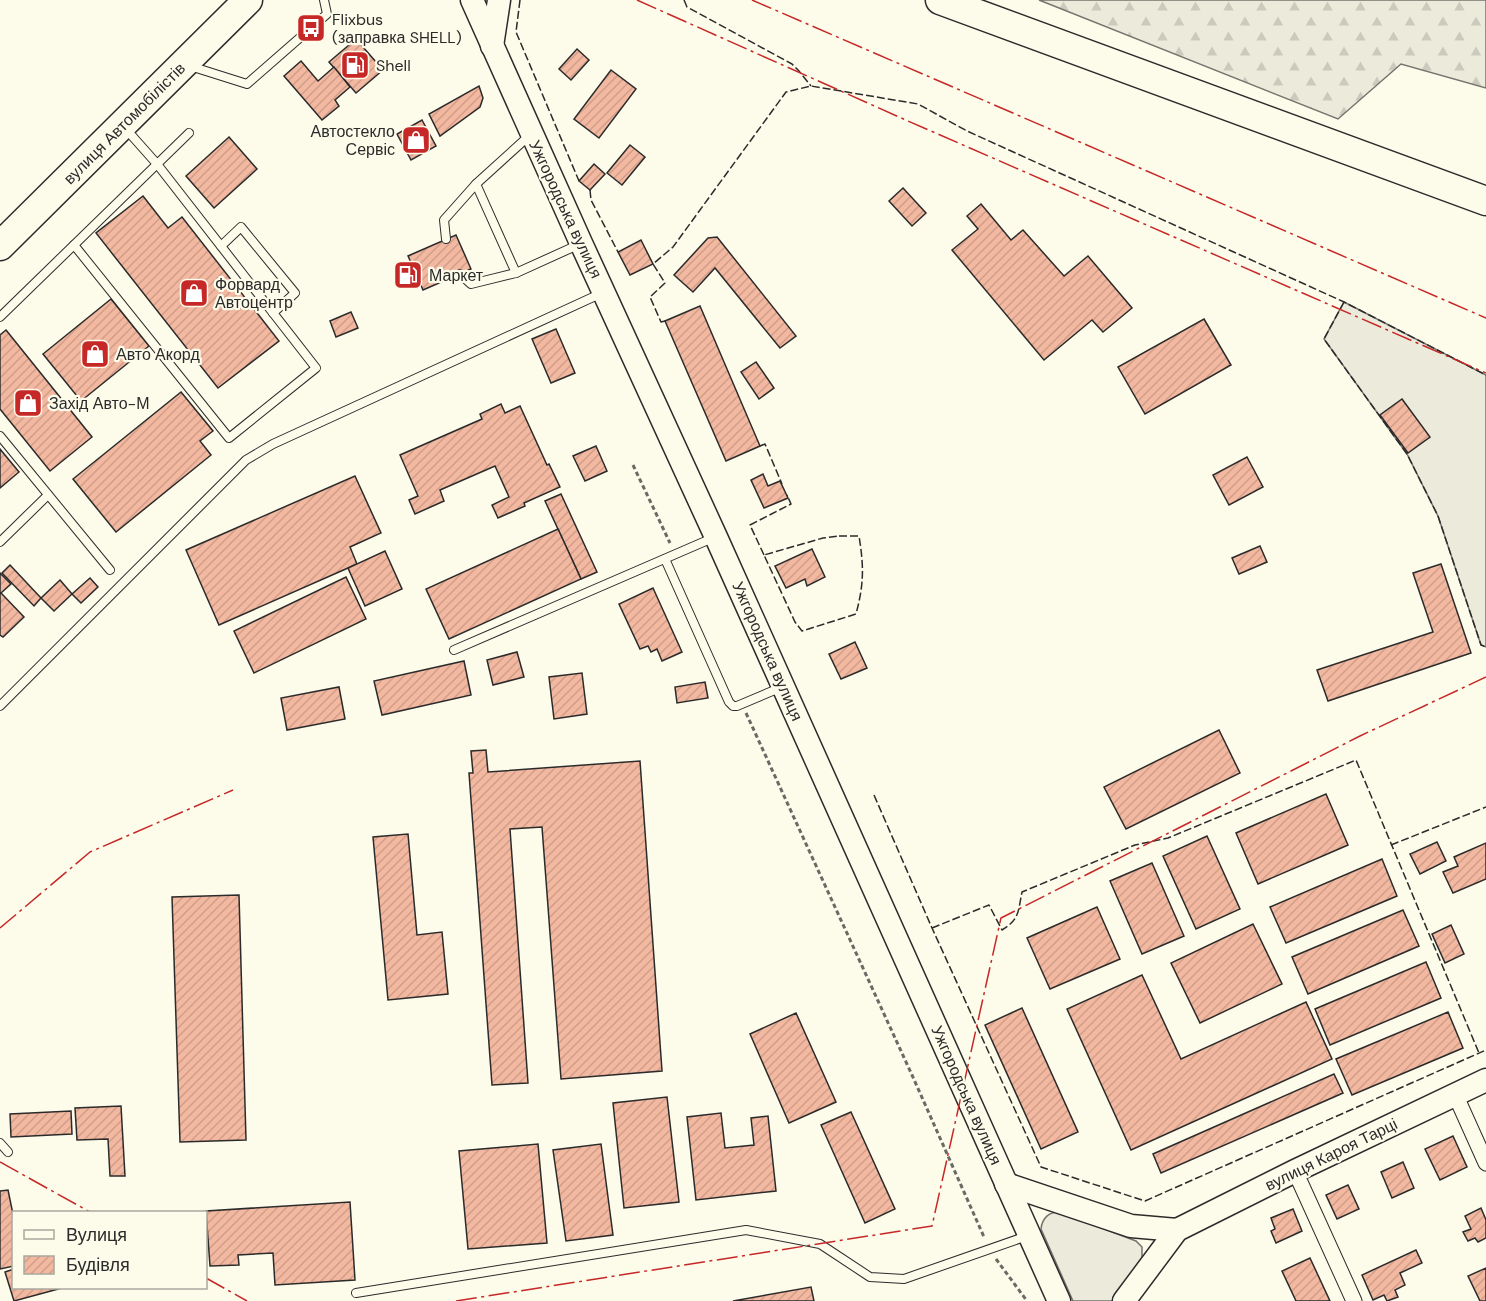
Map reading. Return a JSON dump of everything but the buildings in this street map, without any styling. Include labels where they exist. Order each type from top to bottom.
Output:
[{"type":"highway","name":"вулиця Автомобілістів","points":[[0,246],[248,0]]},
{"type":"highway","points":[[940,0],[1486,201]]},
{"type":"main road","name":"Ужгородська вулиця","points":[[472,0],[580,243],[784,686],[1059,1301]]},
{"type":"main road","points":[[492,48],[499,0]]},
{"type":"main road","name":"вулиця Кароя Тарці","points":[[1124,1301],[1177,1230],[1486,1080]]},
{"type":"main road","points":[[1006,1184],[1131,1226],[1177,1230]]},
{"type":"street","points":[[1455,1094],[1486,1163]]},
{"type":"street","points":[[1295,1171],[1354,1301]]},
{"type":"lane","points":[[183,64],[247,84],[327,14],[324,0]]},
{"type":"lane","points":[[74,245],[229,438],[316,368],[158,164],[122,124]]},
{"type":"lane","points":[[0,317],[189,134]]},
{"type":"lane","points":[[446,239],[444,220],[476,184],[531,134]]},
{"type":"lane","points":[[476,184],[516,273]]},
{"type":"lane","points":[[221,246],[241,227],[294,293],[273,313]]},
{"type":"lane","points":[[460,274],[471,284],[516,273],[580,243]]},
{"type":"lane","points":[[0,706],[246,460],[273,444],[603,292]]},
{"type":"lane","points":[[0,436],[110,570]]},
{"type":"lane","points":[[0,542],[48,495]]},
{"type":"lane","points":[[454,650],[716,537]]},
{"type":"lane","points":[[665,559],[729,702],[733,706],[742,704],[784,686]]},
{"type":"lane","points":[[0,1143],[8,1152]]},
{"type":"lane","points":[[356,1293],[746,1230],[820,1244],[870,1277],[904,1280],[1029,1235]]},
{"type":"path","points":[[633,465],[675,555]]},
{"type":"path","points":[[742,704],[990,1249],[1027,1301]]},
{"type":"green space","points":[[1039,0],[1486,0],[1486,88],[1401,64],[1338,119]]},
{"type":"green space","points":[[1059,1212],[1136,1241],[1142,1247],[1142,1258],[1113,1301],[1073,1301],[1041,1229],[1047,1216]]},
{"type":"shaded area","points":[[1344,302],[1486,375],[1486,647],[1481,645],[1438,516],[1407,454],[1324,339]]},
{"type":"fence","points":[[520,0],[516,32],[579,181]]},
{"type":"fence","points":[[684,0],[687,7],[792,64],[811,86]]},
{"type":"fence","points":[[665,321],[661,322],[650,297],[665,283],[653,264],[673,247],[786,92],[811,86],[918,104],[967,131],[1344,302],[1486,375]]},
{"type":"fence","points":[[590,190],[591,200],[618,252]]},
{"type":"fence","points":[[1344,302],[1324,339],[1407,454],[1438,516],[1481,645],[1486,647]]},
{"type":"fence","points":[[760,446],[765,444],[782,484]]},
{"type":"fence","points":[[764,555],[750,525],[791,504],[787,495]]},
{"type":"fence","points":[[839,536],[859,536],[862,575],[861,594],[856,614],[802,631],[795,622],[764,555],[823,538],[839,536]]},
{"type":"fence","points":[[932,928],[989,905],[1002,930],[1015,918],[1022,892],[1135,845],[1168,838],[1356,760],[1479,1053]]},
{"type":"fence","points":[[874,795],[1041,1167],[1145,1201],[1486,1050]]},
{"type":"fence","points":[[1391,845],[1486,807]]},
{"type":"power","points":[[637,0],[1486,373]]},
{"type":"power","points":[[752,0],[1486,318]]},
{"type":"power","points":[[456,1301],[932,1226],[1001,918],[1360,736],[1486,677]]},
{"type":"power","points":[[0,928],[90,852],[233,790]]},
{"type":"power","points":[[0,1162],[88,1211]]},
{"type":"power","points":[[207,1279],[247,1301]]},
{"type":"place","name":"Flixbus (заправка SHELL)","points":[[311,28]]},
{"type":"place","name":"Shell","points":[[355,65]]},
{"type":"place","name":"Автостекло Сервіс","points":[[416,140]]},
{"type":"place","name":"Маркет","points":[[408,275]]},
{"type":"place","name":"Форвард Автоцентр","points":[[194,293]]},
{"type":"place","name":"Авто Акорд","points":[[95,354]]},
{"type":"place","name":"Захід Авто-М","points":[[28,403]]}]
